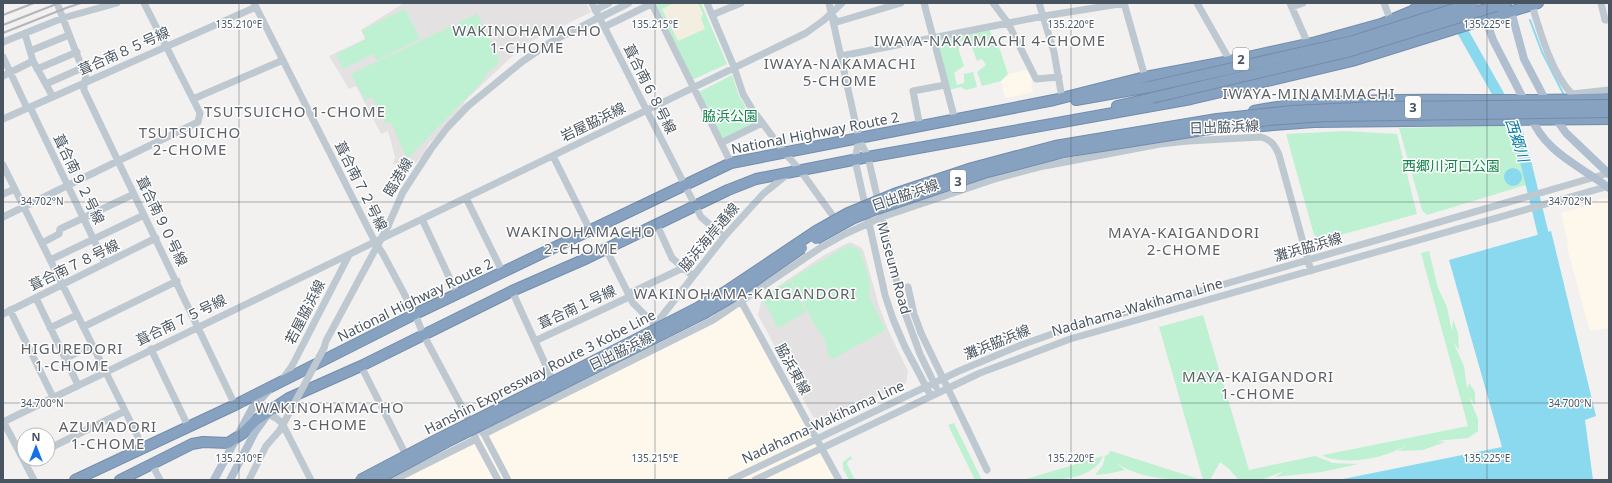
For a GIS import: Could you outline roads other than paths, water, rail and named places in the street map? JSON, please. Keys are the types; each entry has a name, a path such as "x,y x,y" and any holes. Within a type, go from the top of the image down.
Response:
{"highway":[{"name":"National Highway Route 2","path":"1386,22 1412,11 1424,3"},
{"name":"National Highway Route 2","path":"75,480 235,405 415,314 731,164 784,152 859,139 1058,99 1145,77 1230,61 1312,43 1450,3"},
{"name":"National Highway Route 2","path":"1058,99 1081,100 1149,87 1353,41 1473,3"},
{"path":"1486,8 1535,4"},
{"name":"2","path":"1059,122 1097,110 1347,52 1486,8 1508,6"},
{"name":"2","path":"120,480 192,444 203,442 228,443 236,438 256,420 289,398 361,366 512,291 606,249 728,190 756,179 868,157 1191,99 1352,61 1473,23 1486,8"},
{"path":"1312,43 1321,68"},
{"path":"1217,119 1280,106 1326,101 1467,99 1545,100 1608,98"},
{"name":"Hanshin Expressway Route 3 Kobe Line","path":"359,480 686,314 725,292 816,231 848,213 870,203 917,186 1055,146 1217,119 1319,109 1608,98"},
{"name":"Hanshin Expressway Route 3 Kobe Line","path":"376,480 441,445 703,314 730,298 820,237 874,210 977,175 1064,152 1268,120 1326,116 1609,112"},
{"path":"1212,128 1314,122 1402,120 1609,119"}],"main road":[{"path":"1508,6 1524,59 1555,119 1566,133 1609,173"},
{"path":"1486,8 1493,40 1539,133 1552,148 1568,161 1609,187"},
{"path":"214,480 253,407 282,380"},
{"path":"230,480 255,432 268,414 289,398"}],"street":[{"name":"葺合南９０号線","path":"57,3 86,78 84,90 235,405"},
{"path":"3,42 63,18 117,3"},
{"path":"3,217 198,122 200,113 144,3"},
{"path":"593,6 609,3"},
{"name":"臨港線","path":"249,480 266,446 280,430 324,348 326,341 388,226 403,192 431,149 447,128 468,106 523,61 551,42 629,3"},
{"path":"604,27 652,3 731,164"},
{"path":"707,3 734,67 743,94 784,152 795,171 846,234"},
{"path":"712,15 741,3"},
{"name":"Museum Road","path":"829,3 859,139 868,157 897,285 907,320 920,354 938,393"},
{"name":"岩屋脇浜線","path":"349,254 806,33 831,14 842,3"},
{"path":"831,14 837,22 901,3"},
{"path":"924,3 955,120"},
{"path":"993,3 1008,23 1036,79 1059,77"},
{"path":"1039,3 1054,52 1059,77 1058,99"},
{"path":"841,56 1044,16 1124,3 1145,77"},
{"path":"1196,3 1230,61"},
{"path":"1303,3 1291,5 1312,43"},
{"path":"1384,3 1386,22"},
{"path":"1601,3 1605,20 1609,20"},
{"path":"1535,4 1545,47 1566,89 1572,94 1608,98"},
{"name":"葺合南８５号線","path":"3,119 255,5"},
{"name":"葺合南７２号線","path":"255,5 375,242 415,314 423,334 470,422"},
{"name":"葺合南６８号線","path":"593,6 695,207 701,217 724,237"},
{"path":"25,34 33,61 53,97"},
{"path":"30,51 69,35"},
{"path":"37,69 77,52"},
{"name":"葺合南９２号線","path":"3,57 105,263"},
{"path":"193,99 283,60"},
{"path":"3,76 33,61"},
{"path":"46,84 82,68"},
{"path":"920,127 913,91 945,84"},
{"path":"721,143 762,122"},
{"name":"日出脇浜線","path":"484,434 713,320 809,256 868,222 990,180 1039,167 1167,143 1261,136 1268,139 1275,145 1279,155 1311,271"},
{"name":"Museum Road","path":"859,139 855,160 885,295 905,347 931,396"},
{"path":"553,156 590,230"},
{"path":"3,165 138,436"},
{"name":"脇浜海岸通線","path":"406,455 649,333 724,237 763,194 795,171"},
{"name":"灘浜脇浜線","path":"926,387 985,360 1052,334 1528,198 1609,173"},
{"name":"灘浜脇浜線","path":"1311,271 1609,187"},
{"path":"3,194 15,189"},
{"path":"42,243 60,234 60,229 84,219 134,194"},
{"path":"466,198 503,273"},
{"path":"50,260 144,215"},
{"path":"422,220 458,294"},
{"path":"657,225 672,258 693,276"},
{"name":"葺合南７８号線","path":"3,314 156,238"},
{"path":"606,249 633,303 655,325"},
{"name":"葺合南７５号線","path":"3,422 349,254"},
{"name":"若屋脇浜線","path":"282,380 292,366 349,254"},
{"name":"葺合南１号線","path":"535,341 629,296 683,268"},
{"name":"Nadahama-Wakihama Line","path":"755,480 931,396 1002,364 1070,339 1311,271"},
{"path":"83,327 176,281"},
{"path":"908,287 914,314 921,333 987,470"},
{"path":"512,291 553,381"},
{"path":"36,298 78,385"},
{"name":"脇浜東線","path":"741,301 839,480"},
{"path":"10,310 53,397"},
{"path":"50,328 77,315"},
{"path":"65,359 92,345"},
{"path":"151,349 188,426"},
{"path":"361,366 406,455"},
{"name":"Nadahama-Wakihama Line","path":"730,480 926,387"},
{"path":"56,445 125,411"},
{"path":"268,414 276,418 284,426 311,480"},
{"path":"3,422 16,443"},
{"path":"470,422 484,434 508,480"},
{"path":"470,422 476,439 498,480"},
{"path":"394,480 476,439"},
{"path":"217,442 223,445 226,450 226,456"},
{"path":"359,480 406,455"},
{"path":"368,480 403,461 406,455"},
{"path":"152,464 157,480"},
{"path":"29,467 34,480"}],"water":[{"path":"1513,168 1519,171 1522,177 1519,183 1513,186 1507,183 1504,177 1507,171"},
{"path":"1551,231 1596,416 1585,420 1593,480 1338,480 1502,447 1449,260"}],"waterway":[{"path":"1530,20 1542,52 1565,97"},
{"name":"西郷川","path":"1463,32 1514,122 1523,151 1543,233"}],"railway":[{"path":"3,15 34,3"},
{"path":"3,25 59,3"},
{"path":"3,33 81,3"}],"district":[{"name":"WAKINOHAMACHO 1-CHOME","path":"527,40"},
{"name":"IWAYA-NAKAMACHI 4-CHOME","path":"990,41"},
{"name":"IWAYA-NAKAMACHI 5-CHOME","path":"840,72"},
{"name":"IWAYA-MINAMIMACHI","path":"1309,94"},
{"name":"TSUTSUICHO 1-CHOME","path":"295,112"},
{"name":"TSUTSUICHO 2-CHOME","path":"190,142"},
{"name":"WAKINOHAMACHO 2-CHOME","path":"581,240"},
{"name":"MAYA-KAIGANDORI 2-CHOME","path":"1184,242"},
{"name":"WAKINOHAMA-KAIGANDORI","path":"745,294"},
{"name":"HIGUREDORI 1-CHOME","path":"72,358"},
{"name":"MAYA-KAIGANDORI 1-CHOME","path":"1258,386"},
{"name":"WAKINOHAMACHO 3-CHOME","path":"330,416"},
{"name":"AZUMADORI 1-CHOME","path":"108,436"}],"park label":[{"name":"脇浜公園","path":"730,116"},
{"name":"西郷川河口公園","path":"1451,166"}]}
